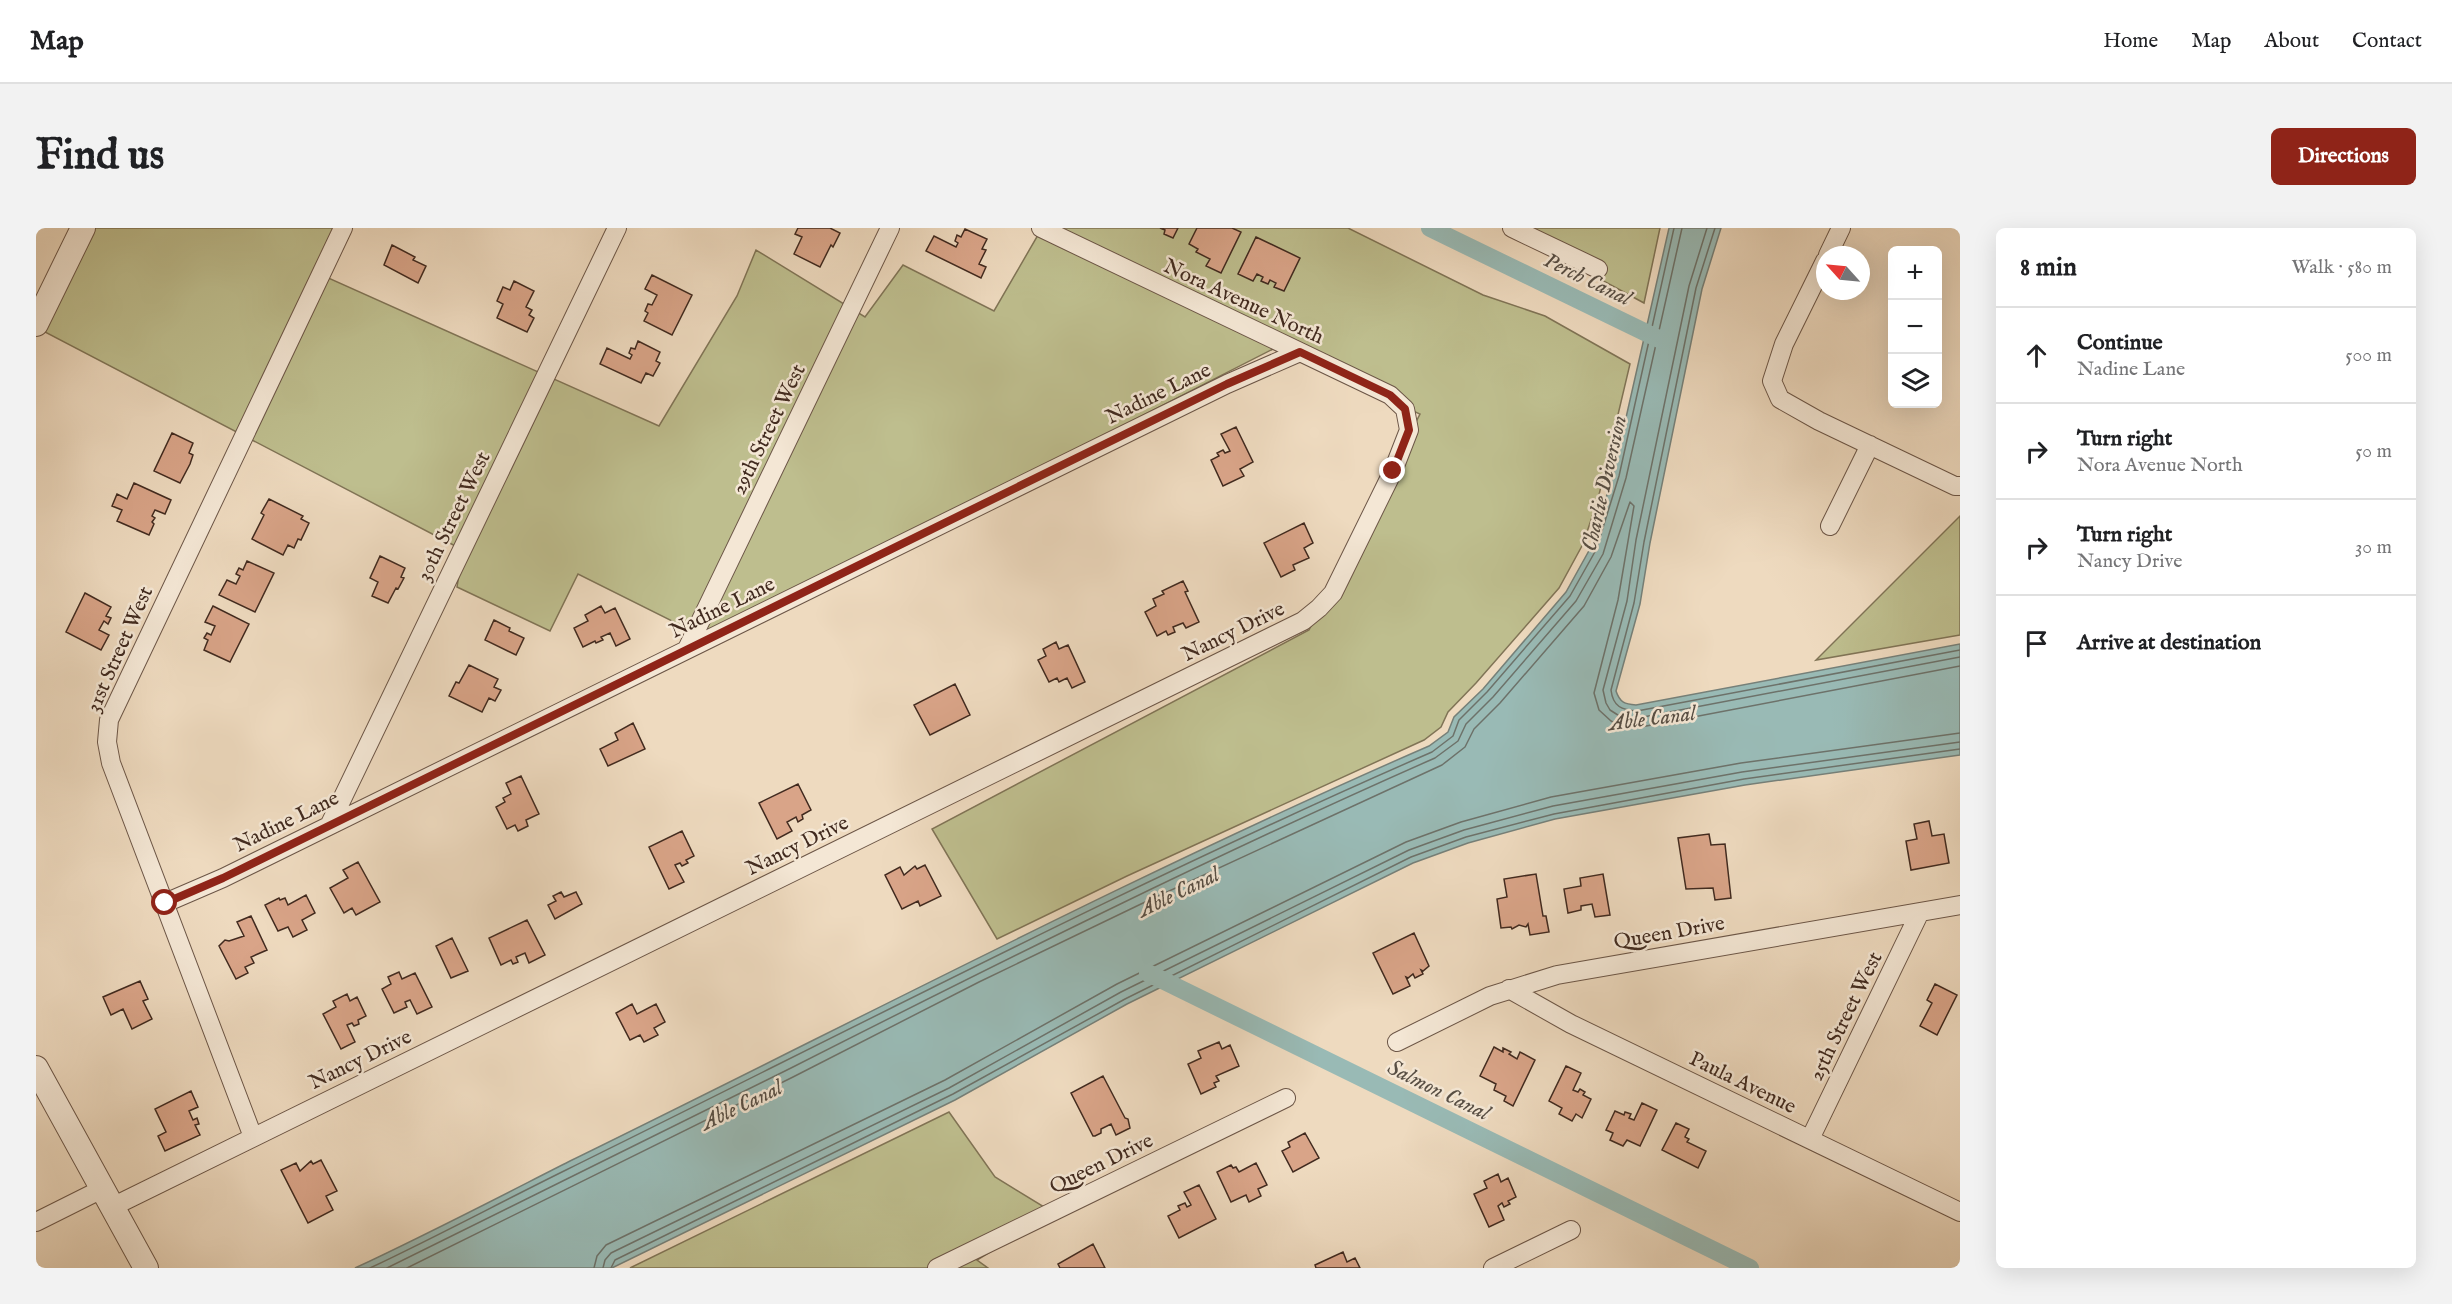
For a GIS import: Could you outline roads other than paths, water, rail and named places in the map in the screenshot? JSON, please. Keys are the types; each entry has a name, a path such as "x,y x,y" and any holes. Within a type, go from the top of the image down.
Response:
{"street":[{"path":"36,324 83,228"},
{"name":"31st Street West","path":"253,1137 111,763 107,742 109,720 343,228"},
{"name":"30th Street West","path":"330,824 617,228"},
{"name":"29th Street West","path":"687,649 890,228"},
{"name":"Nora Avenue North","path":"1041,228 1390,395 1405,409 1409,430"},
{"path":"1512,228 1598,269"},
{"path":"1832,246 1841,228"},
{"path":"1816,279 1784,344 1772,381 1780,399 1819,421 1954,486 1960,486"},
{"name":"Nadine Lane","path":"165,903 223,878 1227,384 1300,352"},
{"name":"Nancy Drive","path":"36,1222 107,1198 253,1137 1303,621 1333,592 1393,471 1409,430"},
{"path":"1830,526 1870,445"},
{"name":"Queen Drive","path":"1397,1042 1509,989 1557,975 1960,905"},
{"name":"25th Street West","path":"1810,1139 1920,912"},
{"name":"Paula Avenue","path":"1509,989 1571,1024 1960,1212"},
{"path":"36,1068 146,1268"},
{"name":"Queen Drive","path":"937,1268 1286,1098"},
{"path":"1493,1268 1571,1230"}],"water":[{"name":"Able Canal","path":"1669,228 1721,228 1702,289 1650,543 1640,604 1616,691 1619,698 1626,703 1636,705 1960,644 1960,755 1745,785 1555,819 1468,843 1413,863 1127,1004 955,1100 612,1268 355,1268 1104,896 1429,746 1448,732 1454,717 1483,689 1566,592 1591,547 1613,475"}],"waterway":[{"name":"Perch Canal","path":"1430,228 1661,340"},
{"name":"Salmon Canal","path":"1148,973 1750,1268"}],"water label":[{"name":"Charlie Diversion","path":"1603,483"}]}
